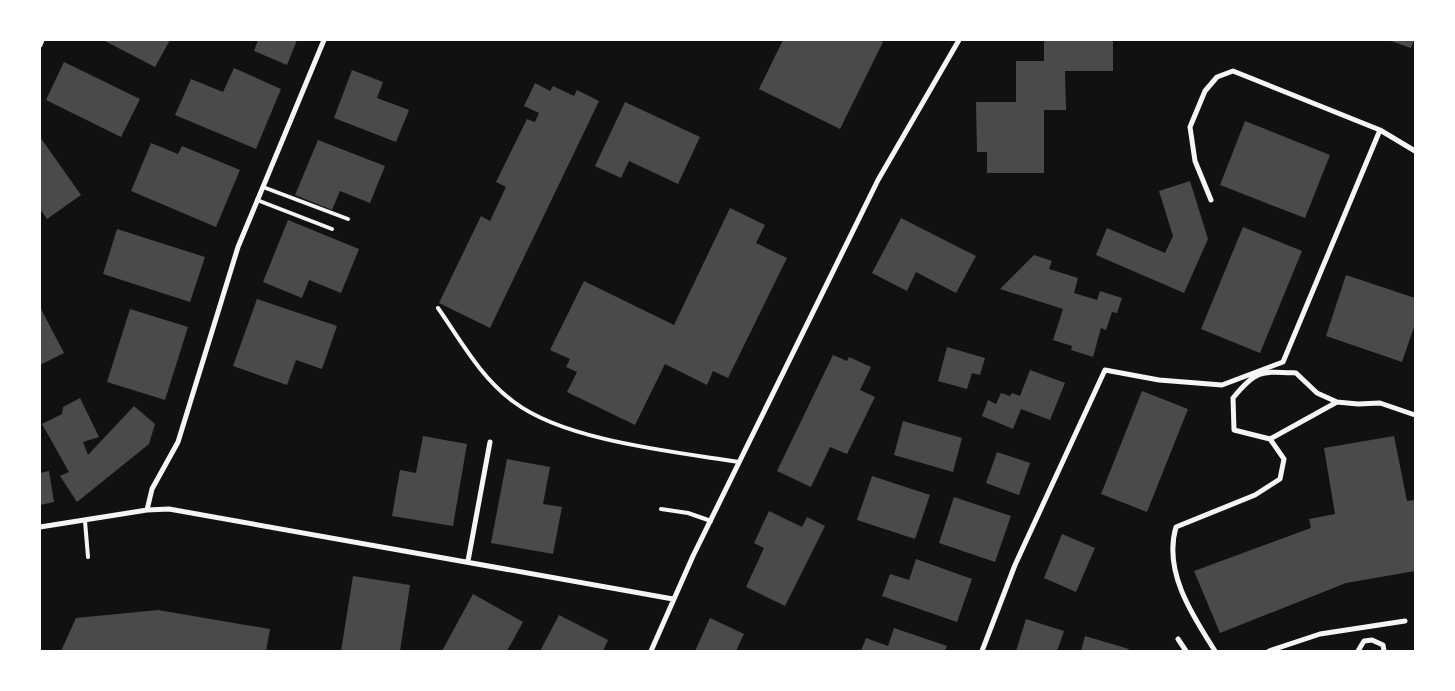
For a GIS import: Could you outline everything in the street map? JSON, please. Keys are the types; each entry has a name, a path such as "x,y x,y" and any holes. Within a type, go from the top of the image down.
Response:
{"street":[{"path":"40,44 42,40"},
{"path":"147,510 152,489 178,442 233,265 257,200 324,40"},
{"path":"650,651 673,598 878,180 959,40"},
{"path":"1211,200 1195,161 1190,127 1205,91 1217,77 1232,71 1380,130 1415,151"},
{"path":"982,651 1015,565 1105,370 1159,380 1222,385 1283,362 1380,130"},
{"path":"1214,651 1179,586 1175,569 1173,536 1176,527 1255,495 1280,479 1284,459 1270,439 1234,430 1233,398 1249,379 1268,371 1296,373 1317,393 1337,402 1358,404 1380,403 1415,415"},
{"path":"1270,439 1337,402"},
{"path":"468,561 490,442"},
{"path":"40,527 147,510 182,511 673,598"},
{"path":"1269,651 1320,634 1404,621"},
{"path":"1178,639 1186,651"},
{"path":"1358,651 1364,641 1372,640 1383,644 1384,651"}],"lane":[{"path":"263,187 348,219"},
{"path":"257,200 332,229"},
{"path":"438,308 488,379 514,403 538,416 554,424 586,434 739,462"},
{"path":"661,510 688,513 711,521"},
{"path":"85,521 88,557"}],"building":[{"path":"103,40 170,40 155,67"},
{"path":"258,40 297,40 287,65 254,51"},
{"path":"783,40 879,40 883,42 840,129 759,89"},
{"path":"1044,40 1113,40 1113,71 1065,71 1066,110 1044,110 1044,173 987,173 987,152 977,152 976,102 1016,102 1016,61 1044,61"},
{"path":"1388,40 1414,40 1411,48"},
{"path":"64,62 140,99 121,137 46,100"},
{"path":"234,68 281,89 256,149 175,115 191,79 223,92"},
{"path":"352,70 383,82 377,98 409,110 396,142 334,118"},
{"path":"535,83 550,91 553,86 574,96 577,90 599,101 490,328 439,303 481,216 490,221 506,187 496,182 527,119 535,122 539,113 524,106"},
{"path":"625,102 700,137 678,184 629,161 621,178 595,166"},
{"path":"1245,121 1330,155 1305,218 1220,185"},
{"path":"40,137 81,195 47,219 40,209"},
{"path":"318,140 385,166 370,203 340,191 332,210 295,195"},
{"path":"151,143 178,154 182,146 240,170 216,227 131,191"},
{"path":"1190,181 1208,239 1184,293 1096,255 1107,228 1165,253 1173,236 1159,191"},
{"path":"730,208 765,225 756,243 787,258 728,378 713,371 707,385 665,364 635,425 567,392 577,372 566,367 570,359 550,350 584,281 674,325"},
{"path":"901,218 976,256 956,293 916,272 907,291 872,273"},
{"path":"288,220 359,249 341,293 309,280 302,298 263,282"},
{"path":"1243,227 1302,251 1260,353 1201,329"},
{"path":"117,229 205,257 190,302 103,274"},
{"path":"1034,255 1052,261 1049,269 1078,278 1074,293 1097,300 1100,291 1122,298 1117,313 1112,312 1106,330 1101,328 1093,357 1071,350 1072,346 1053,340 1063,309 1000,289"},
{"path":"1346,275 1415,298 1415,324 1402,362 1326,336"},
{"path":"257,299 337,326 322,369 296,360 287,385 233,366"},
{"path":"40,307 64,353 40,365"},
{"path":"130,309 188,327 165,400 107,382"},
{"path":"947,347 985,358 980,375 972,373 967,389 938,381"},
{"path":"833,355 847,361 849,357 871,367 860,390 875,397 847,454 830,447 811,487 777,471"},
{"path":"1030,370 1065,383 1050,420 1021,409 1013,429 982,416 988,400 996,404 1001,393 1010,396 1012,393 1020,396"},
{"path":"1142,391 1188,409 1147,512 1101,494"},
{"path":"80,398 99,437 83,442 88,455 134,406 155,424 149,444 77,502 60,476 69,472 42,424 62,414 63,407"},
{"path":"903,421 962,438 953,472 894,455"},
{"path":"423,436 467,444 453,526 392,516 400,470 416,473"},
{"path":"1394,436 1407,501 1415,500 1415,571 1346,583 1220,633 1194,571 1311,528 1309,519 1335,514 1324,448"},
{"path":"997,452 1030,463 1019,495 986,483"},
{"path":"507,459 550,467 543,504 562,507 553,554 491,543"},
{"path":"49,471 54,502 40,505 40,473"},
{"path":"872,476 930,495 915,539 857,520"},
{"path":"954,497 1011,516 995,562 939,543"},
{"path":"769,511 802,527 807,517 825,526 785,606 746,587 764,548 754,543"},
{"path":"1062,534 1095,548 1076,592 1044,578"},
{"path":"916,559 972,579 957,622 882,596 890,574 909,580"},
{"path":"353,576 410,585 400,651 341,651"},
{"path":"473,594 523,622 507,651 442,651"},
{"path":"158,610 270,629 266,651 61,651 76,618"},
{"path":"559,615 608,640 603,651 540,651"},
{"path":"710,618 744,634 736,651 695,651"},
{"path":"1026,619 1064,631 1057,651 1016,651"},
{"path":"894,628 947,646 945,651 861,651 866,638 888,646"},
{"path":"1085,636 1129,649 1128,651 1081,651"}]}
